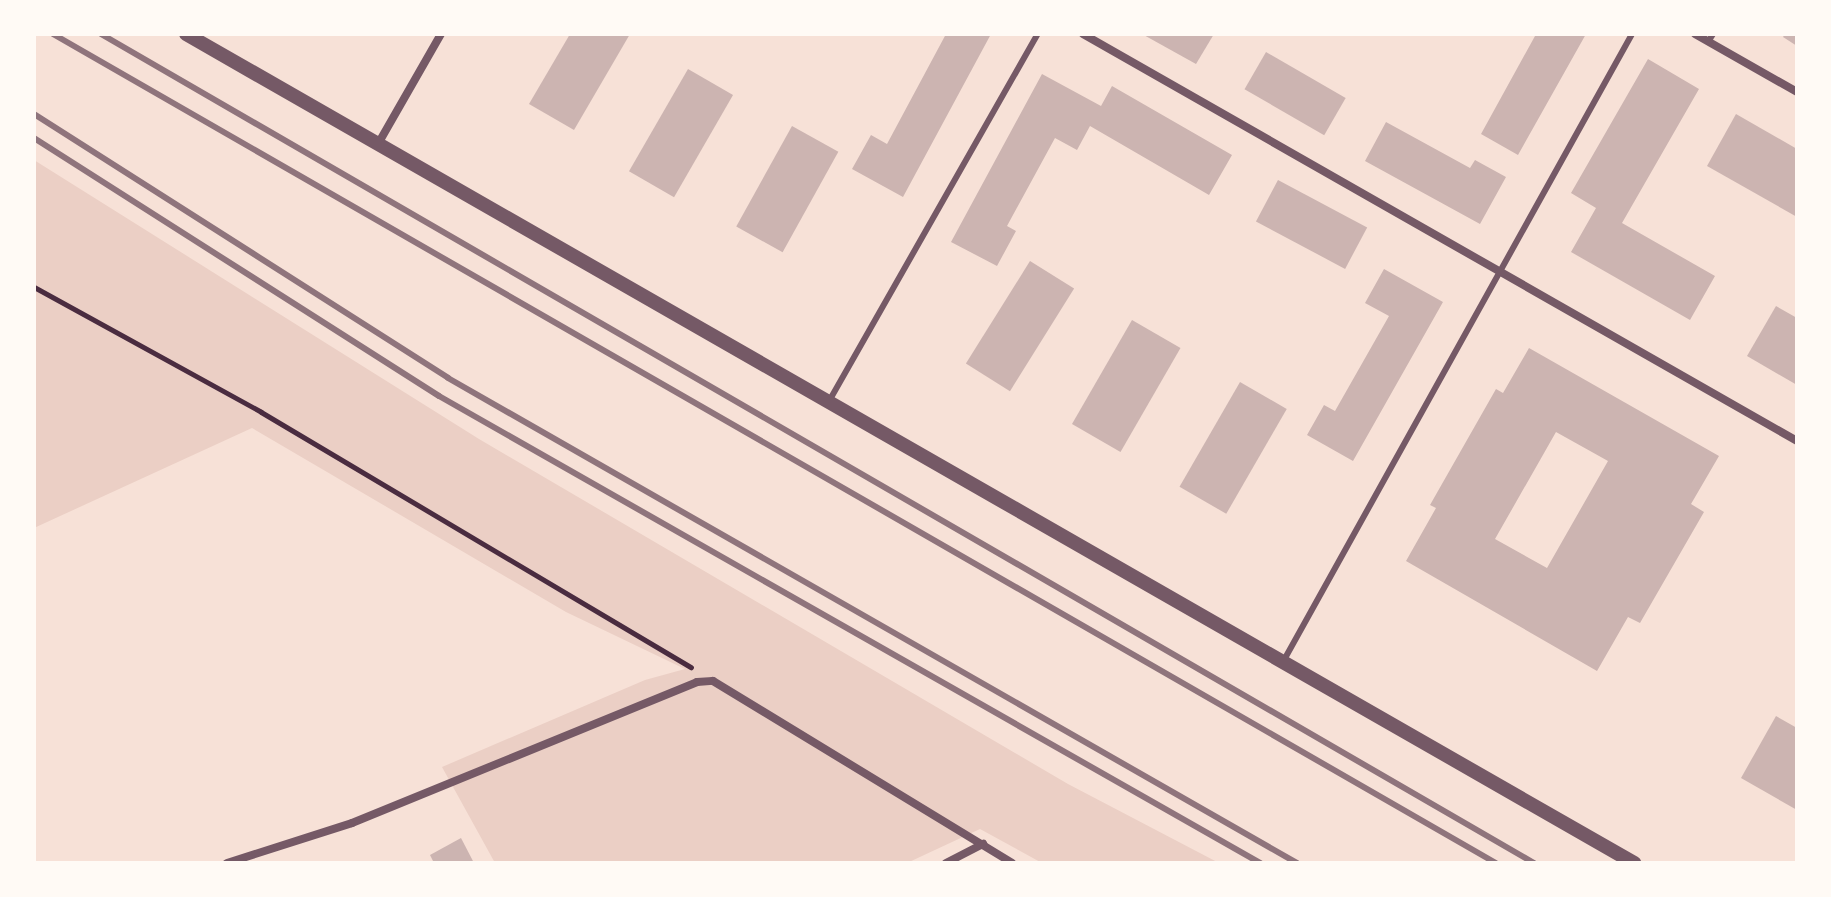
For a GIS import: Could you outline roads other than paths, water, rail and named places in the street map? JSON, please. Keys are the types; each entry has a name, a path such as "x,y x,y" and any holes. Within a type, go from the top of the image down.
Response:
{"street":[{"path":"186,34 827,404 1634,863"},
{"path":"377,146 441,34"},
{"path":"1083,34 1797,441"},
{"path":"1695,34 1711,38 1797,92"},
{"path":"227,863 352,823 697,682 713,681 1012,863"},
{"path":"946,863 983,844"}],"lane":[{"path":"827,404 1038,34"},
{"path":"1283,662 1632,34"}],"railway":[{"path":"53,34 1496,863"},
{"path":"101,34 1534,863"},
{"path":"34,114 448,378 1297,863"},
{"path":"34,138 439,396 1260,863"}]}
